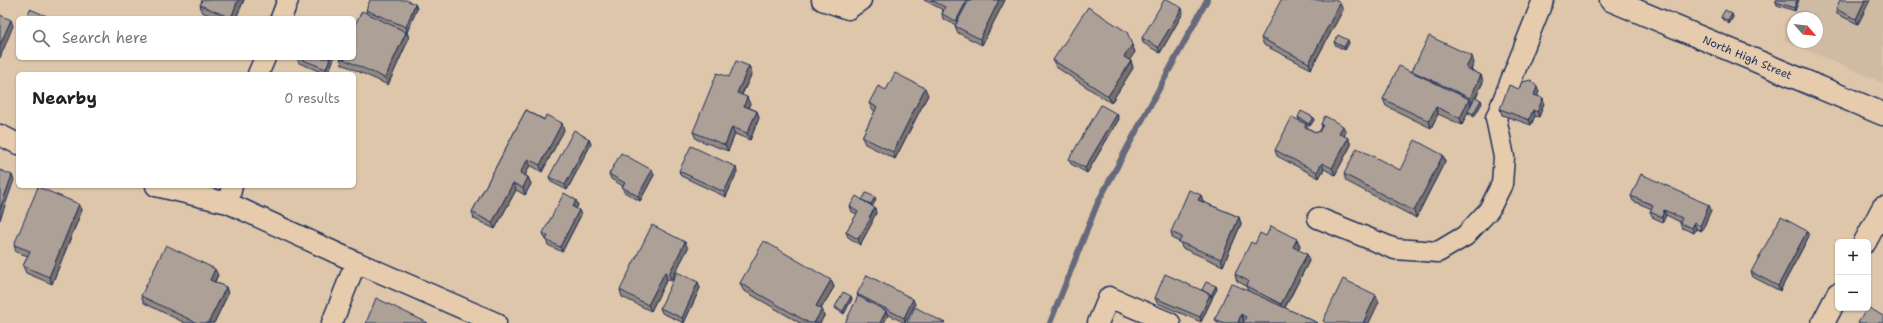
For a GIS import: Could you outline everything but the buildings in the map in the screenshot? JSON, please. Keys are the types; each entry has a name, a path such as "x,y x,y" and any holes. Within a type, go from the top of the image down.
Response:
{"main road":[{"name":"North High Street","path":"1611,0 1883,114"},
{"path":"1867,239 1883,208"},
{"path":"1823,323 1835,300"}],"street":[{"path":"282,16 288,0"},
{"path":"822,0 848,9 861,0"},
{"path":"1318,218 1395,249 1438,252 1465,236 1489,210 1502,184 1504,157 1496,118 1543,0"},
{"path":"259,72 264,60"},
{"path":"0,135 16,143"},
{"path":"174,188 230,194 356,262 496,323"},
{"path":"332,323 356,262"},
{"path":"1098,323 1109,297 1170,323"}],"shaded area":[{"path":"1801,0 1883,0 1883,83 1802,48 1823,48 1823,12 1796,12"},
{"path":"1787,31 1787,42 1783,40"}],"waterway":[{"path":"1050,323 1098,202 1207,0"}]}
